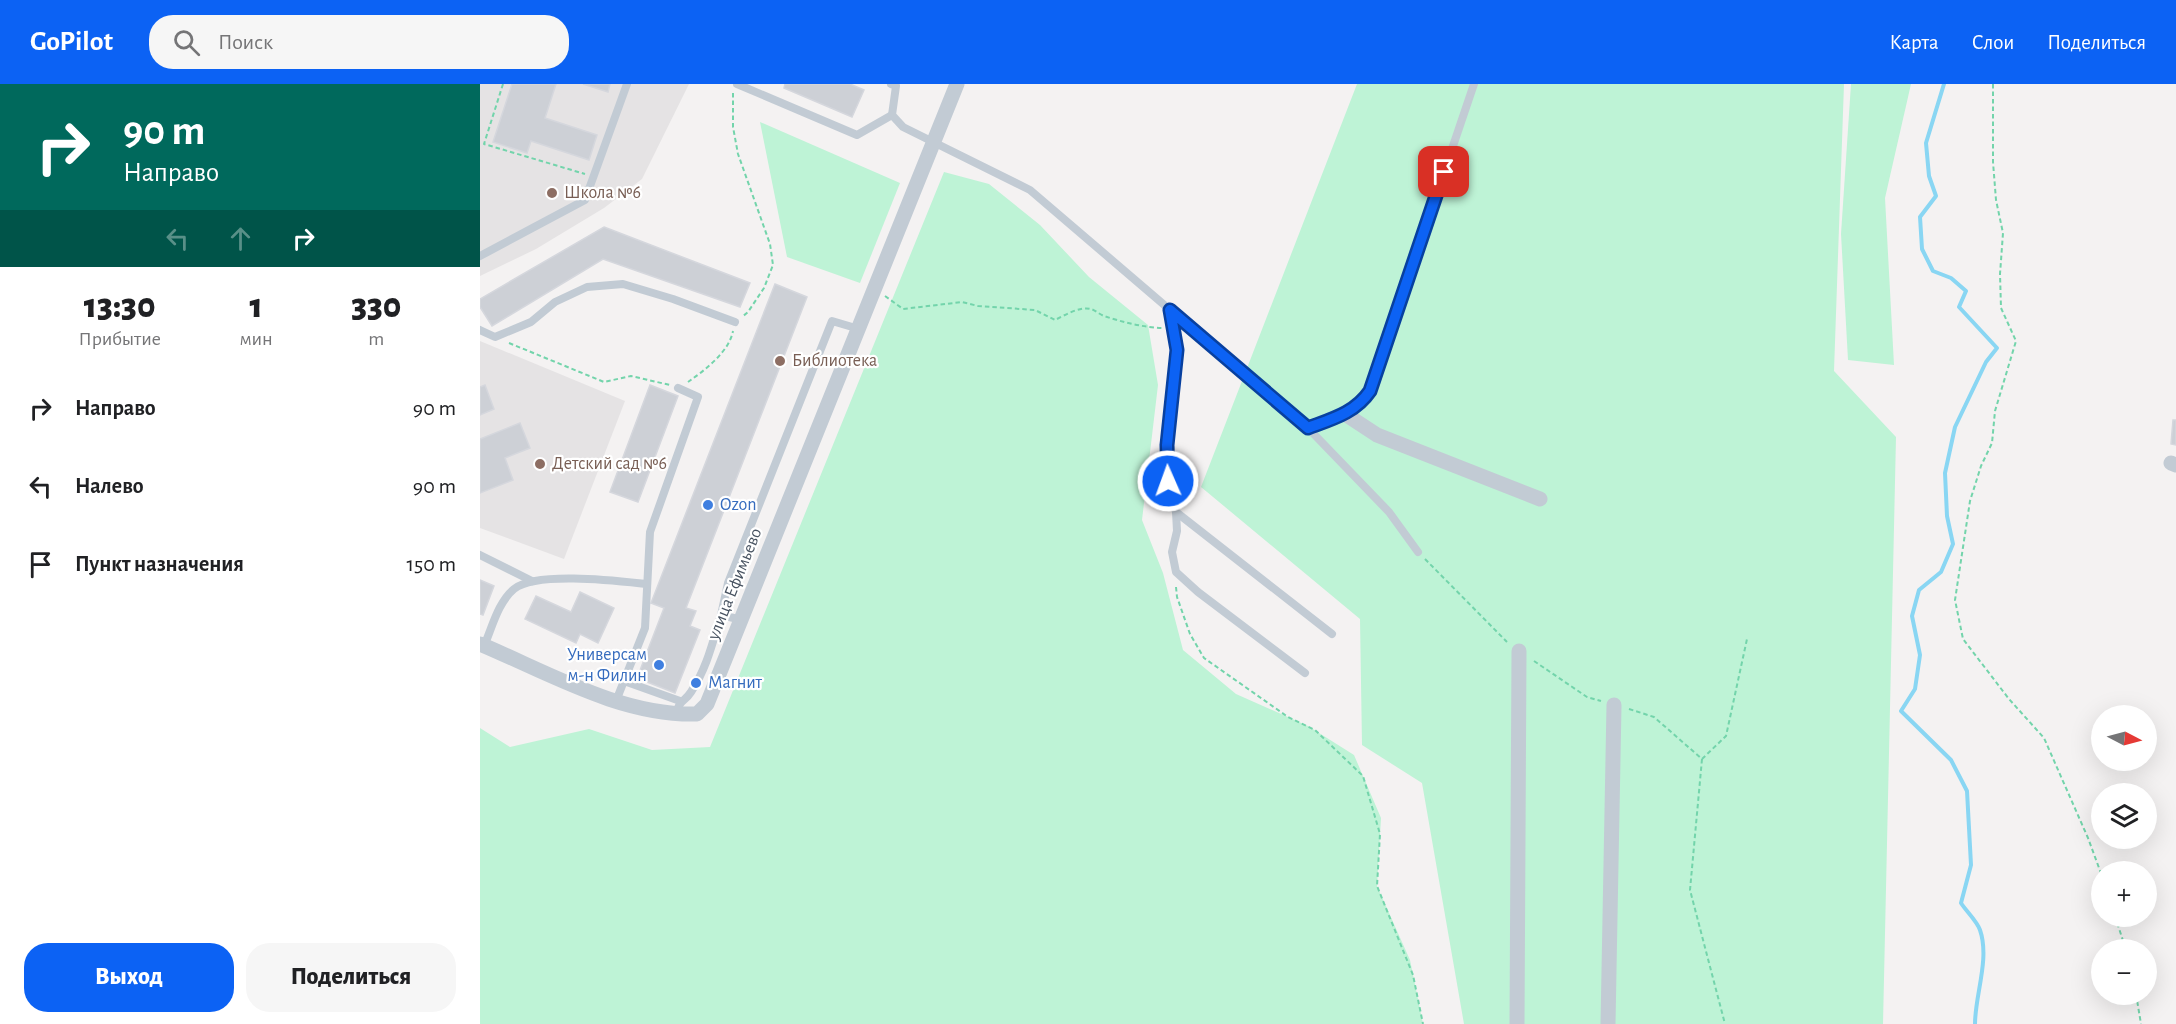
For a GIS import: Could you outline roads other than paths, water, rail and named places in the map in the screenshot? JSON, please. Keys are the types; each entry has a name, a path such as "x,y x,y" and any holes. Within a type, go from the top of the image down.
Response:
{"street":[{"name":"улица Ефимьево","path":"482,645 616,701 654,713 678,708 697,714 707,704 957,84"},
{"path":"1345,414 1377,435 1540,499"},
{"path":"1517,1024 1518,651"},
{"path":"1608,1024 1614,705"}],"lane":[{"path":"480,256 585,200 627,84"},
{"path":"736,84 857,135 892,115"},
{"path":"891,84 896,86 892,115"},
{"path":"1308,428 1345,414 1361,405 1370,391 1474,84"},
{"path":"892,115 903,127 1030,190 1308,428 1389,512 1418,552"},
{"path":"480,330 495,337 531,322 555,302 587,287 623,284 673,299 735,322"},
{"path":"1170,310 1177,350 1167,445 1168,481 1176,512 1177,531 1172,552 1176,572 1198,592 1305,673"},
{"path":"624,681 678,708 690,694 708,659 728,583 832,321 859,329"},
{"path":"616,701 645,628 650,532 698,397 678,388"},
{"path":"1176,512 1332,634"},
{"path":"480,555 532,581"},
{"path":"482,645 502,605 514,589 532,581 595,579 646,584"},
{"path":"721,615 742,620"}],"waterway":[{"path":"1944,84 1926,143 1929,176 1936,196 1920,217 1922,249 1933,271 1951,278 1966,291 1959,307 1997,348 1986,362 1955,427 1945,473 1947,516 1953,544 1941,572 1919,590 1912,616 1920,655 1915,689 1901,711 1951,760 1967,791 1971,865 1961,903 1979,927 1983,941 1983,965 1975,1024"}],"place":[{"name":"Школа №6","path":"552,193"},
{"name":"Библиотека","path":"780,361"},
{"name":"Детский сад №6","path":"540,464"},
{"name":"Ozon","path":"708,505"},
{"name":"Универсам м-н Филин","path":"659,665"},
{"name":"Магнит","path":"696,683"}]}
